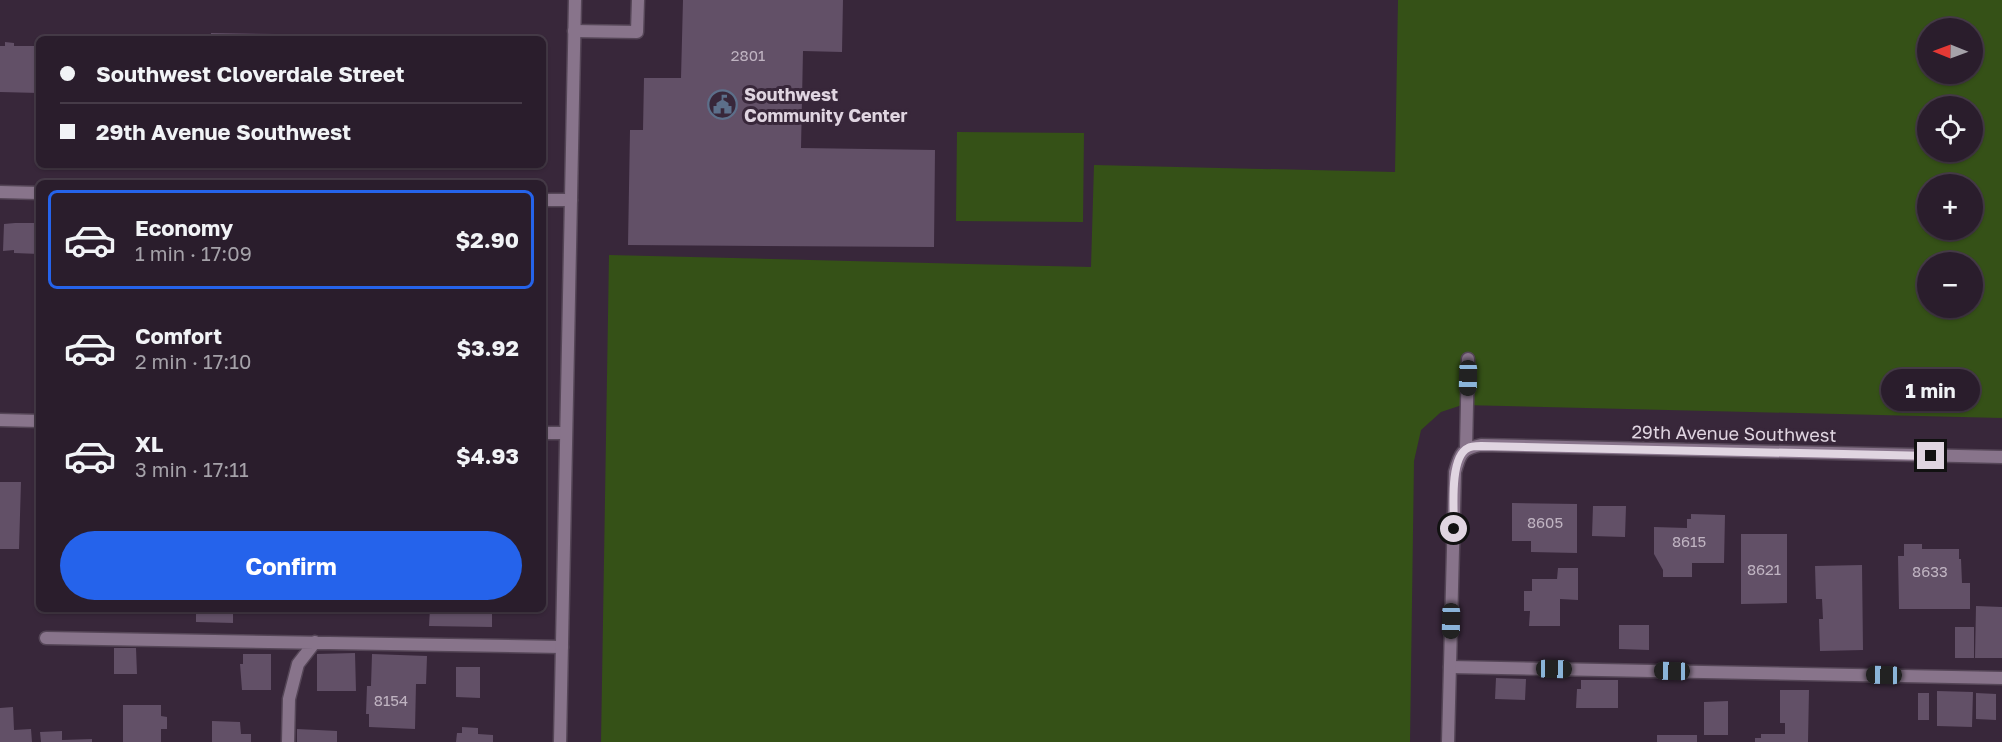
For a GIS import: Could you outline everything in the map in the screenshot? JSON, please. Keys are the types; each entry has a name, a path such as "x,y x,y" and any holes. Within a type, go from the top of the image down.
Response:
{"street":[{"path":"560,742 575,0"},
{"path":"574,31 637,32 638,0"},
{"path":"0,192 36,193"},
{"path":"546,200 572,200"},
{"path":"1448,742 1455,472 1458,458 1466,448 1468,359"},
{"path":"0,420 36,421"},
{"path":"546,433 566,434"},
{"name":"29th Avenue Southwest","path":"1466,448 1481,446 2002,457"},
{"path":"46,638 562,647"},
{"path":"288,742 290,699 298,664 315,642"},
{"path":"1450,667 2002,678"}],"green space":[{"path":"1398,0 2002,0 2002,418 1462,405 1441,412 1421,430 1414,461 1410,742 601,742 609,255 1091,267 1094,165 1395,172"},
{"path":"957,132 1084,133 1083,222 956,221"}],"building":[{"name":"Southwest Community Center","path":"683,0 843,0 842,52 803,51 801,148 935,150 934,247 628,245 630,130 643,130 644,78 681,78"},
{"path":"211,33 276,34 276,36 211,36"},
{"path":"294,34 356,34 356,36 294,36"},
{"path":"5,42 14,43 14,46 36,46 36,93 0,92 0,46 5,46"},
{"path":"36,223 36,254 14,253 14,250 3,251 4,224"},
{"path":"0,482 21,482 19,549 0,549"},
{"path":"1512,503 1577,504 1577,553 1531,552 1531,541 1512,541"},
{"path":"1593,506 1626,506 1625,537 1592,536"},
{"path":"1691,514 1725,515 1724,563 1692,563 1692,577 1663,577 1663,570 1654,554 1654,527 1687,528 1687,519 1691,519"},
{"path":"1741,534 1787,534 1787,603 1741,604"},
{"path":"1904,544 1922,544 1922,549 1959,549 1962,583 1970,583 1970,609 1899,609 1898,556 1904,556"},
{"path":"1862,565 1863,650 1820,651 1819,619 1823,619 1822,599 1816,599 1815,566"},
{"path":"1558,568 1578,568 1578,600 1560,599 1560,626 1529,626 1530,611 1524,611 1524,591 1532,591 1532,579 1557,579"},
{"path":"1976,606 2002,607 2002,658 1975,658"},
{"path":"196,612 233,612 233,623 196,622"},
{"path":"430,612 492,612 492,627 429,626"},
{"path":"1619,625 1649,625 1649,650 1619,649"},
{"path":"1955,627 1974,627 1974,658 1955,658"},
{"path":"114,648 136,648 137,674 114,674"},
{"path":"355,653 356,691 317,691 317,654"},
{"path":"243,654 271,654 271,690 242,690 240,664 243,664"},
{"path":"372,654 427,656 426,684 416,684 415,729 369,727 369,714 366,714 367,686 371,686"},
{"path":"456,667 480,667 480,698 456,697"},
{"path":"1496,678 1526,679 1525,700 1495,699"},
{"path":"1581,680 1618,680 1618,708 1576,708 1577,689 1581,689"},
{"path":"1780,690 1809,690 1808,742 1755,742 1755,738 1761,738 1761,734 1785,734 1785,723 1780,723"},
{"path":"1937,691 1973,692 1972,727 1937,726"},
{"path":"1918,693 1929,693 1929,720 1918,720"},
{"path":"1976,693 1996,694 1996,720 1976,719"},
{"path":"1728,701 1728,735 1704,735 1704,702"},
{"path":"123,705 161,705 161,716 167,717 167,729 161,729 161,742 123,742"},
{"path":"13,707 14,730 31,729 32,742 0,742 0,708"},
{"path":"212,721 240,722 241,734 251,734 251,742 212,742"},
{"path":"462,727 478,728 478,734 493,735 493,742 456,742 457,733 462,733"},
{"path":"297,729 337,731 337,742 297,742"},
{"path":"62,731 62,740 92,739 92,742 41,742 40,732"},
{"path":"1657,735 1697,735 1697,742 1657,742"}],"place":[{"name":"Southwest Community Center","path":"723,104"}],"route":[{"path":"1454,529 1455,472 1458,458 1466,448 1481,446 1931,456"}]}
